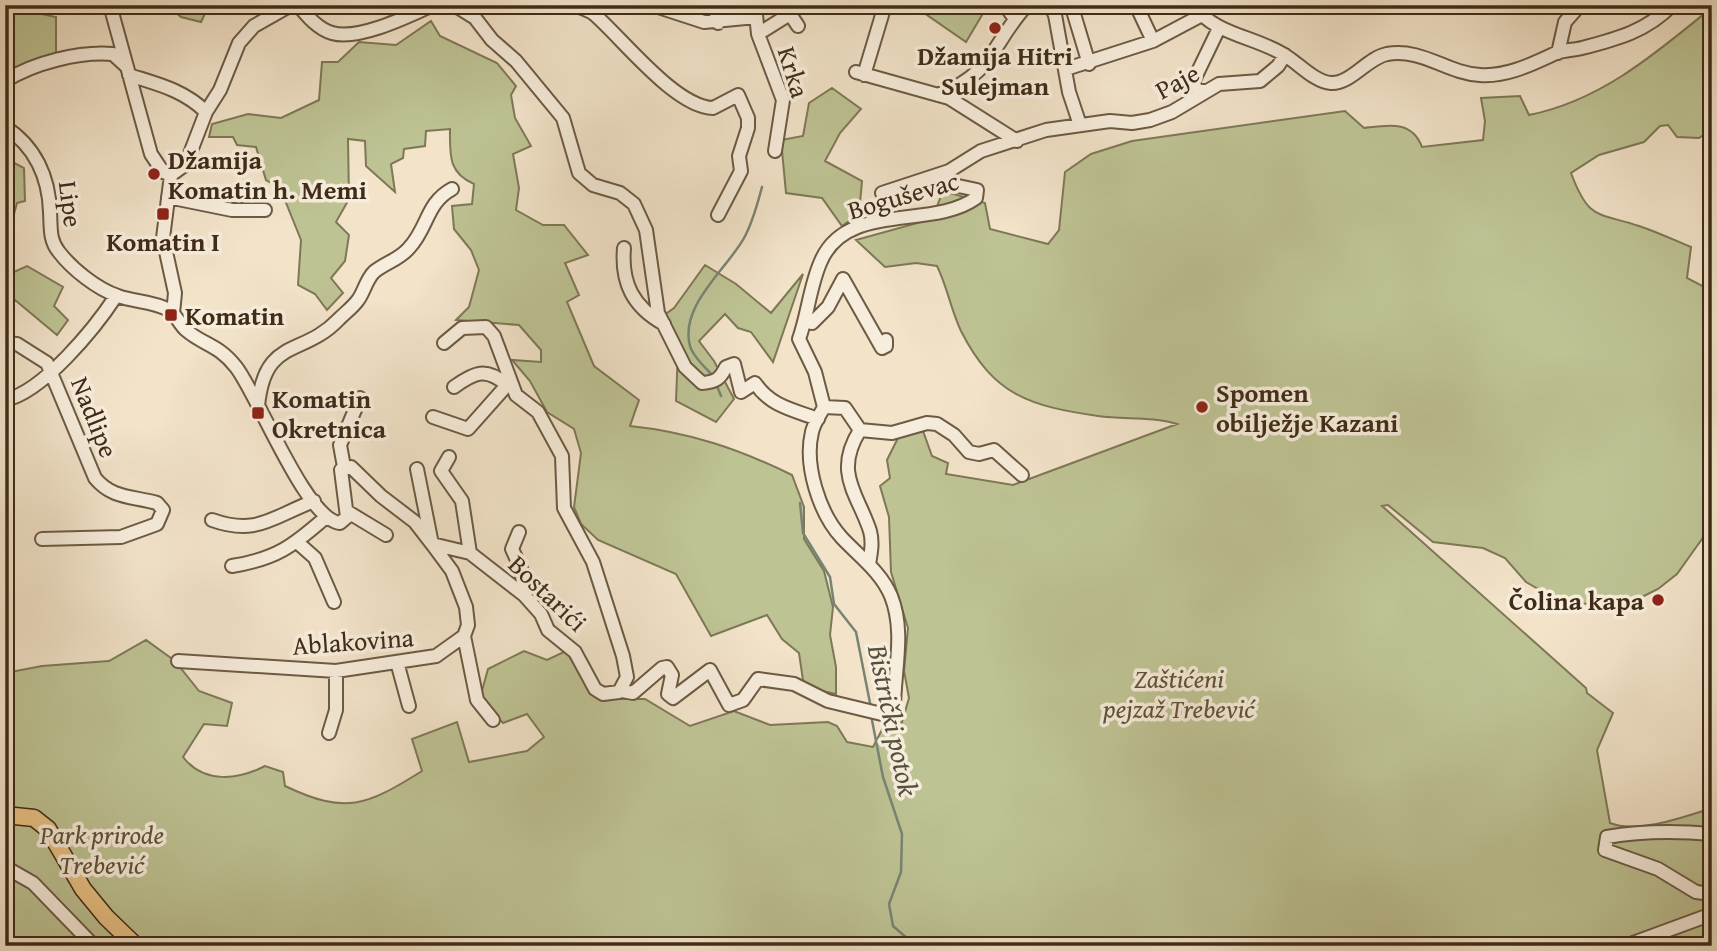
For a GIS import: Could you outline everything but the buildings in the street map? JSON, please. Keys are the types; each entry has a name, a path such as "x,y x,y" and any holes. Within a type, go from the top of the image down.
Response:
{"main road":[{"path":"5,816 34,818 48,829 83,889 106,918 136,946"}],"street":[{"path":"110,5 151,154 163,172 171,175"},
{"path":"291,5 246,33 220,90 206,113 186,164 171,175 163,238 175,293 173,313 186,331 225,354 245,380 284,457 314,502 326,517 340,523 345,520 348,512 341,475 344,467 340,444 360,398"},
{"path":"298,5 318,26 338,35 369,30 433,5"},
{"path":"454,5 475,18 492,40 516,61 563,118 579,173 593,185 626,196 640,213 646,230 655,298 664,324 692,376 702,383 715,382 726,366 734,364 741,392 755,383 760,393 773,403 821,413 845,408 860,430"},
{"path":"575,5 594,9 648,68 694,103 713,108 738,95 748,118 748,128 740,151 741,171 718,215"},
{"path":"652,5 685,18 718,23 755,11"},
{"path":"714,5 718,23"},
{"path":"1005,5 1015,19"},
{"path":"938,95 959,87 987,64 1027,5"},
{"path":"1049,5 1055,15 1069,92 1080,125"},
{"path":"1136,5 1153,41"},
{"path":"1499,5 1511,5"},
{"path":"1558,52 1565,22 1580,5"},
{"path":"1198,10 1219,28 1285,55 1321,80 1331,83 1342,81 1385,55 1415,54 1478,75 1515,70 1558,52 1638,32 1653,24 1672,5"},
{"path":"882,7 870,61 860,74 962,104 1017,141"},
{"name":"Paje","path":"1066,69 1089,64 1153,41 1198,10"},
{"name":"Krka","path":"755,11 758,34 783,100 775,151"},
{"path":"758,34 790,14 798,26"},
{"path":"1074,14 1089,64"},
{"path":"1205,91 1199,91 1192,84 1219,28"},
{"path":"5,80 19,72 97,54 113,54 127,71 172,88 194,101 206,113"},
{"name":"Paje","path":"882,193 949,171 981,151 1046,130 1150,120 1172,112 1219,85 1260,81 1278,66 1285,55"},
{"name":"Lipe","path":"5,127 21,140 44,172 54,245 81,274 116,296 151,303 173,313"},
{"name":"Boguševac","path":"622,691 633,693 662,668 667,667 672,675 668,694 673,698 700,676 711,671 729,705 743,700 758,679 794,684 828,701 894,714 899,644 892,597 869,564 840,536 817,493 811,442 821,413 815,372 799,339 821,261 831,245 845,234 882,221 944,212 976,198 980,192 977,190 949,184 949,171"},
{"path":"258,406 260,385 267,367 285,350 321,336 331,327 359,299 372,275 407,251 418,236 430,207 439,196 452,189"},
{"path":"168,197 232,210 265,210"},
{"path":"624,248 625,269 634,301 646,314 664,324"},
{"path":"805,320 812,323 819,318 843,279 882,348 886,346 886,340"},
{"name":"Nadlipe","path":"5,400 20,395 51,371 105,313 116,296"},
{"name":"Bostarići","path":"432,544 470,554 524,594 541,614 548,630 575,652 595,689 611,695 622,691 626,673 608,603 584,542 564,508 562,456 549,428 538,412 516,396 494,336 485,327 461,328 444,343"},
{"path":"5,342 17,344 41,358 51,371"},
{"name":"Nadlipe","path":"42,539 121,537 157,523 163,510 157,503 117,496 95,478 51,371"},
{"path":"433,417 468,429 509,383 493,374 481,372 454,387"},
{"path":"860,430 892,433 927,423 937,424 954,435 969,452 979,454 994,450 1021,475"},
{"path":"860,430 853,446 849,480 851,493 870,532 869,564"},
{"path":"449,457 441,471 462,501 470,554"},
{"path":"344,467 354,469 380,496 415,522 452,570 467,607 468,625 464,636 477,700 493,720"},
{"path":"417,469 432,544"},
{"path":"212,520 242,529 256,527 314,502"},
{"path":"348,512 386,535"},
{"path":"232,566 275,556 297,542 326,517"},
{"path":"519,532 512,549 522,571 524,594"},
{"path":"297,542 315,558 334,602"},
{"name":"Ablakovina","path":"178,661 336,671 436,656 464,636"},
{"path":"397,662 409,706"},
{"path":"329,733 336,710 336,671"},
{"path":"1712,834 1674,831 1622,834 1607,837 1604,844 1605,850 1658,869 1696,892 1712,894"},
{"path":"5,867 33,883 94,946"},
{"path":"1625,946 1712,914"}],"green space":[{"path":"5,5 42,5 41,14 56,17 56,59 5,77"},
{"path":"167,5 209,5 201,22 181,17"},
{"path":"920,5 988,5 966,42 917,8"},
{"path":"1710,9 1712,129 1699,138 1677,137 1668,125 1660,126 1644,142 1599,155 1571,173 1583,200 1596,212 1646,228 1691,247 1687,278 1712,291 1712,525 1677,574 1658,589 1636,600 1603,605 1561,602 1526,582 1505,558 1483,548 1433,542 1388,505 1382,506 1586,688 1587,693 1613,713 1597,750 1610,823 1634,827 1675,820 1712,808 1712,946 5,946 5,673 42,666 109,661 146,640 175,661 199,691 232,703 227,726 204,724 183,757 191,766 201,772 222,777 244,774 265,766 283,772 285,786 324,801 340,803 370,799 422,771 412,739 457,722 469,762 527,751 544,737 527,714 503,723 480,698 488,669 524,651 547,660 566,651 588,686 608,699 645,699 690,726 734,711 770,725 828,722 837,726 847,742 873,747 885,724 902,722 909,698 904,671 908,628 891,572 889,517 880,486 890,478 887,460 899,436 923,431 932,456 948,463 946,474 1013,485 1177,424 1074,412 1033,402 1016,394 1001,384 974,353 961,331 937,266 916,263 885,267 856,240 932,219 943,191 985,203 990,229 1048,244 1059,230 1065,172 1091,154 1132,141 1345,111 1364,128 1406,128 1418,138 1422,147 1483,140 1485,121 1481,98 1520,96 1529,115 1580,99 1626,74"},
{"path":"431,21 440,36 497,63 516,86 511,95 515,118 531,146 513,154 519,188 516,210 543,225 564,225 588,255 565,263 579,295 567,302 594,366 639,400 630,426 713,443 792,475 804,507 804,539 824,571 833,607 830,635 836,667 836,694 804,687 799,653 782,639 767,615 711,636 676,574 598,540 581,524 574,507 581,453 574,429 547,412 530,381 512,360 541,362 541,350 519,325 456,320 469,307 479,270 471,250 454,229 452,206 472,204 474,184 455,169 451,155 450,129 426,131 425,146 404,149 403,158 391,164 395,192 366,166 365,141 348,139 349,199 336,222 349,235 345,261 331,278 343,293 327,310 315,294 298,285 301,240 280,188 266,180 256,147 237,145 233,137 209,137 212,124 248,114 281,118 319,100 322,62 338,62 359,42 396,45"},
{"path":"832,88 861,109 840,133 825,161 862,181 859,214 842,226 822,198 786,193 781,140 803,136 809,103"},
{"path":"5,158 24,168 25,201 17,203 14,214 5,214"},
{"path":"705,265 736,284 771,313 803,274 773,362 751,332 738,328 725,314 699,341 714,361 734,399 716,422 676,401 678,349 657,320 674,308"},
{"path":"27,266 63,287 54,306 68,320 57,335 15,300 5,308 5,276"}],"waterway":[{"name":"Bistrički potok","path":"713,376 690,346 688,331 691,317 706,289 744,238 762,187"},
{"name":"Bistrički potok","path":"717,386 721,396"},
{"name":"Bistrički potok","path":"800,503 803,533 830,577 834,604 856,632 871,708"},
{"name":"Bistrički potok","path":"871,715 883,777 902,834 901,872 889,904 893,926 916,946"}],"place":[{"name":"Džamija Hitri Sulejman","path":"995,28"},
{"name":"Džamija Komatin h. Memi","path":"154,174"},
{"name":"Komatin I","path":"163,214"},
{"name":"Komatin","path":"171,315"},
{"name":"Spomen obilježje Kazani","path":"1202,407"},
{"name":"Komatin Okretnica","path":"258,413"},
{"name":"Čolina kapa","path":"1658,600"}],"park label":[{"name":"Zaštićeni pejzaž Trebević","path":"1179,693"},
{"name":"Park prirode Trebević","path":"102,849"}]}
